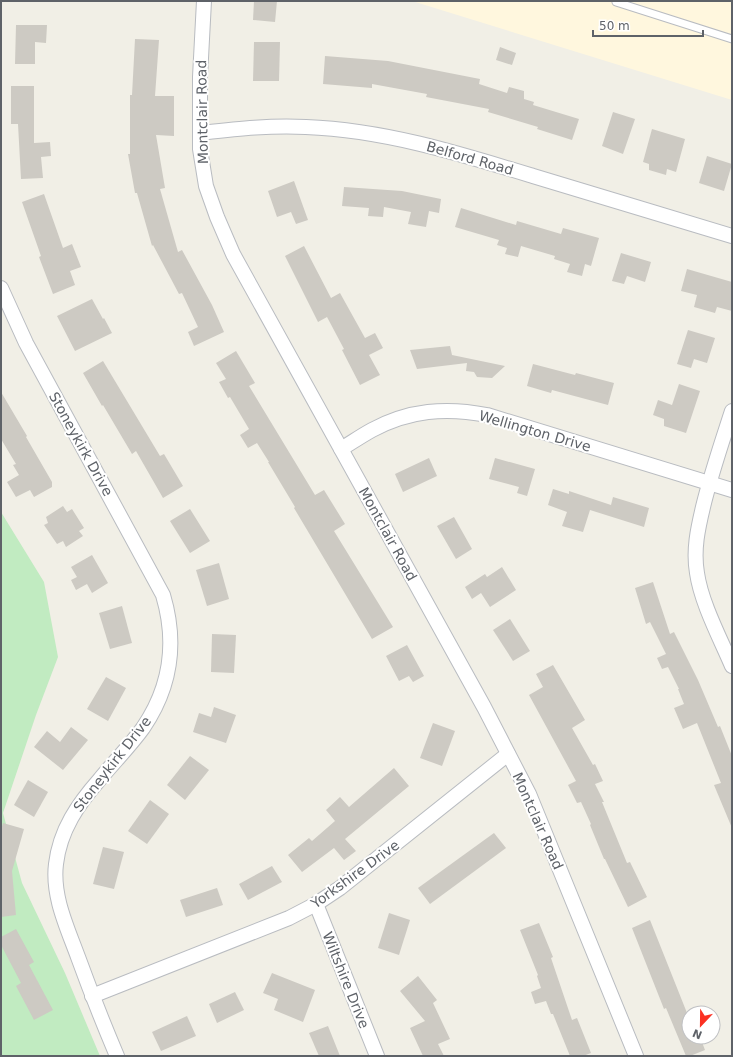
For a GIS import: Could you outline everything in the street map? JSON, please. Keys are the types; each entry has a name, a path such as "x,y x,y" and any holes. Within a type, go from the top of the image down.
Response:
{"street":[{"name":"Montclair Road","path":"204,1 200,77 200,149 206,186 217,217 233,254 484,707 529,794 636,1056"},
{"name":"Belford Road","path":"200,133 267,126 307,126 357,131 406,140 455,152 732,236"},
{"name":"Stoneykirk Drive","path":"1,288 26,344 163,595 169,614 171,634 167,674 153,712 142,729 76,808 66,826 59,844 56,864 57,895 62,914 92,996 117,1056"},
{"name":"Wellington Drive","path":"340,449 371,430 408,415 448,410 468,411 487,415 732,490"},
{"path":"732,411 709,483 697,532 695,552 696,572 701,592 732,666"},
{"name":"Yorkshire Drive","path":"92,996 289,918 316,904 340,888 508,754"},
{"name":"Wiltshire Drive","path":"316,904 377,1056"}],"lane":[{"path":"615,2 732,39"}],"shaded area":[{"path":"412,1 732,1 732,100"}],"green space":[{"path":"1,512 44,582 58,657 36,715 3,813 22,883 65,973 100,1056 1,1056"}],"building":[{"path":"254,1 277,1 275,22 253,20"},
{"path":"16,25 47,25 46,43 35,42 35,64 15,64"},
{"path":"135,39 159,40 155,96 174,96 174,136 156,135 165,188 160,189 178,252 182,250 212,305 224,332 194,346 188,332 198,327 182,293 179,294 153,245 152,246 137,193 135,193 128,154 130,154 130,95 132,95"},
{"path":"254,42 280,42 279,81 253,81"},
{"path":"500,47 516,53 512,65 496,60"},
{"path":"325,56 388,61 480,79 479,84 507,93 509,87 524,91 524,99 534,102 533,105 579,119 572,140 537,129 538,127 488,112 489,109 426,97 427,94 372,84 372,88 323,84"},
{"path":"11,86 34,86 34,143 50,142 51,156 41,157 43,178 21,179 18,124 11,124"},
{"path":"613,112 635,119 623,154 602,146"},
{"path":"652,129 685,139 676,172 667,169 666,175 649,170 649,164 643,162"},
{"path":"707,156 732,164 724,191 699,183"},
{"path":"294,181 308,220 296,224 291,212 277,217 268,191"},
{"path":"344,187 402,191 441,199 439,213 429,211 426,227 408,224 411,212 384,207 383,217 368,216 369,208 342,206"},
{"path":"44,194 63,248 72,244 81,267 70,271 75,285 53,294 39,257 41,256 22,202"},
{"path":"461,208 516,225 517,221 561,234 563,228 599,238 591,266 585,264 582,276 567,272 570,264 554,259 555,256 521,246 518,257 505,254 507,248 497,245 499,240 455,227"},
{"path":"304,246 331,298 340,293 365,338 375,333 383,348 369,355 380,375 360,385 342,350 344,349 327,317 318,322 285,256"},
{"path":"621,253 651,262 645,282 627,276 624,284 612,281"},
{"path":"687,269 732,282 732,311 717,307 715,313 694,307 697,295 681,291"},
{"path":"92,299 112,333 75,351 57,316"},
{"path":"688,330 715,338 707,363 694,359 691,368 677,364"},
{"path":"450,346 452,355 505,366 492,378 477,377 474,372 466,371 467,363 417,369 410,350"},
{"path":"236,351 255,383 249,386 315,495 324,490 345,524 334,531 393,627 372,639 257,443 248,448 240,435 249,429 230,397 228,398 219,382 226,379 216,363"},
{"path":"103,361 160,456 164,454 183,486 163,498 136,451 132,454 83,373"},
{"path":"533,364 614,383 608,405 552,390 551,393 527,386"},
{"path":"679,384 700,391 686,433 664,426 664,419 653,415 658,400 672,405"},
{"path":"1,392 52,482 52,487 34,497 30,490 16,497 7,482 19,475 13,465 16,464 1,439"},
{"path":"429,458 437,476 403,492 395,474"},
{"path":"495,458 535,469 527,496 517,493 519,487 489,479"},
{"path":"553,489 569,494 569,491 611,505 613,497 649,508 644,527 590,510 583,532 562,526 567,512 548,505"},
{"path":"63,506 67,512 72,509 84,528 79,531 83,536 66,547 63,541 57,544 44,525 48,523 46,517"},
{"path":"190,509 210,541 190,553 170,521"},
{"path":"454,517 472,549 456,559 437,526"},
{"path":"92,555 108,583 92,593 87,584 76,590 71,580 77,577 71,567"},
{"path":"219,563 229,599 207,606 196,570"},
{"path":"502,567 516,590 490,607 481,593 472,599 465,587 485,574 487,577"},
{"path":"653,582 670,634 674,632 698,680 718,727 720,726 732,756 732,828 714,785 721,783 697,723 683,729 674,708 684,704 679,689 668,667 662,669 657,658 666,654 650,622 646,624 635,588"},
{"path":"122,606 132,643 110,649 99,613"},
{"path":"510,619 530,651 513,661 493,630"},
{"path":"212,634 236,635 234,673 211,672"},
{"path":"407,645 424,676 413,682 409,676 399,681 386,656"},
{"path":"553,665 585,720 572,728 593,765 595,764 603,781 595,784 604,802 602,802 627,863 630,862 647,897 628,907 604,859 581,802 577,803 568,785 576,781 529,695 543,687 536,674"},
{"path":"106,677 126,688 108,721 87,709"},
{"path":"214,707 236,715 226,743 193,732 199,713 211,717"},
{"path":"433,723 455,731 442,766 420,758"},
{"path":"71,727 88,740 63,770 34,747 47,731 60,742"},
{"path":"190,756 209,770 185,800 167,785"},
{"path":"394,768 409,786 345,839 356,851 344,860 334,848 302,872 288,855 309,838 312,841 335,821 326,810 340,797 349,807"},
{"path":"28,780 48,792 34,817 14,805"},
{"path":"150,800 169,814 147,844 128,831"},
{"path":"3,823 24,829 12,871 16,915 1,917 1,830"},
{"path":"494,833 506,848 430,904 418,888"},
{"path":"103,847 124,852 114,889 93,884"},
{"path":"272,866 282,882 248,900 239,884"},
{"path":"217,888 223,905 186,917 180,900"},
{"path":"389,913 410,920 399,955 378,948"},
{"path":"650,920 684,1005 681,1005 681,1044 666,1008 664,1009 632,928"},
{"path":"539,923 553,957 551,958 572,1020 577,1018 591,1053 583,1056 570,1056 553,1014 551,1014 546,1001 535,1004 531,992 541,988 538,975 520,930"},
{"path":"16,929 34,962 29,965 53,1010 34,1020 16,986 21,983 1,945 1,937"},
{"path":"272,973 315,990 303,1022 274,1010 278,999 263,993"},
{"path":"418,976 437,1000 433,1003 450,1039 438,1044 444,1056 423,1056 410,1028 425,1021 400,991"},
{"path":"235,992 244,1010 217,1023 209,1004"},
{"path":"187,1016 196,1036 161,1051 152,1032"},
{"path":"328,1026 340,1056 319,1056 309,1033"},
{"path":"681,1045 703,1045 705,1050 690,1056 686,1056"}]}
